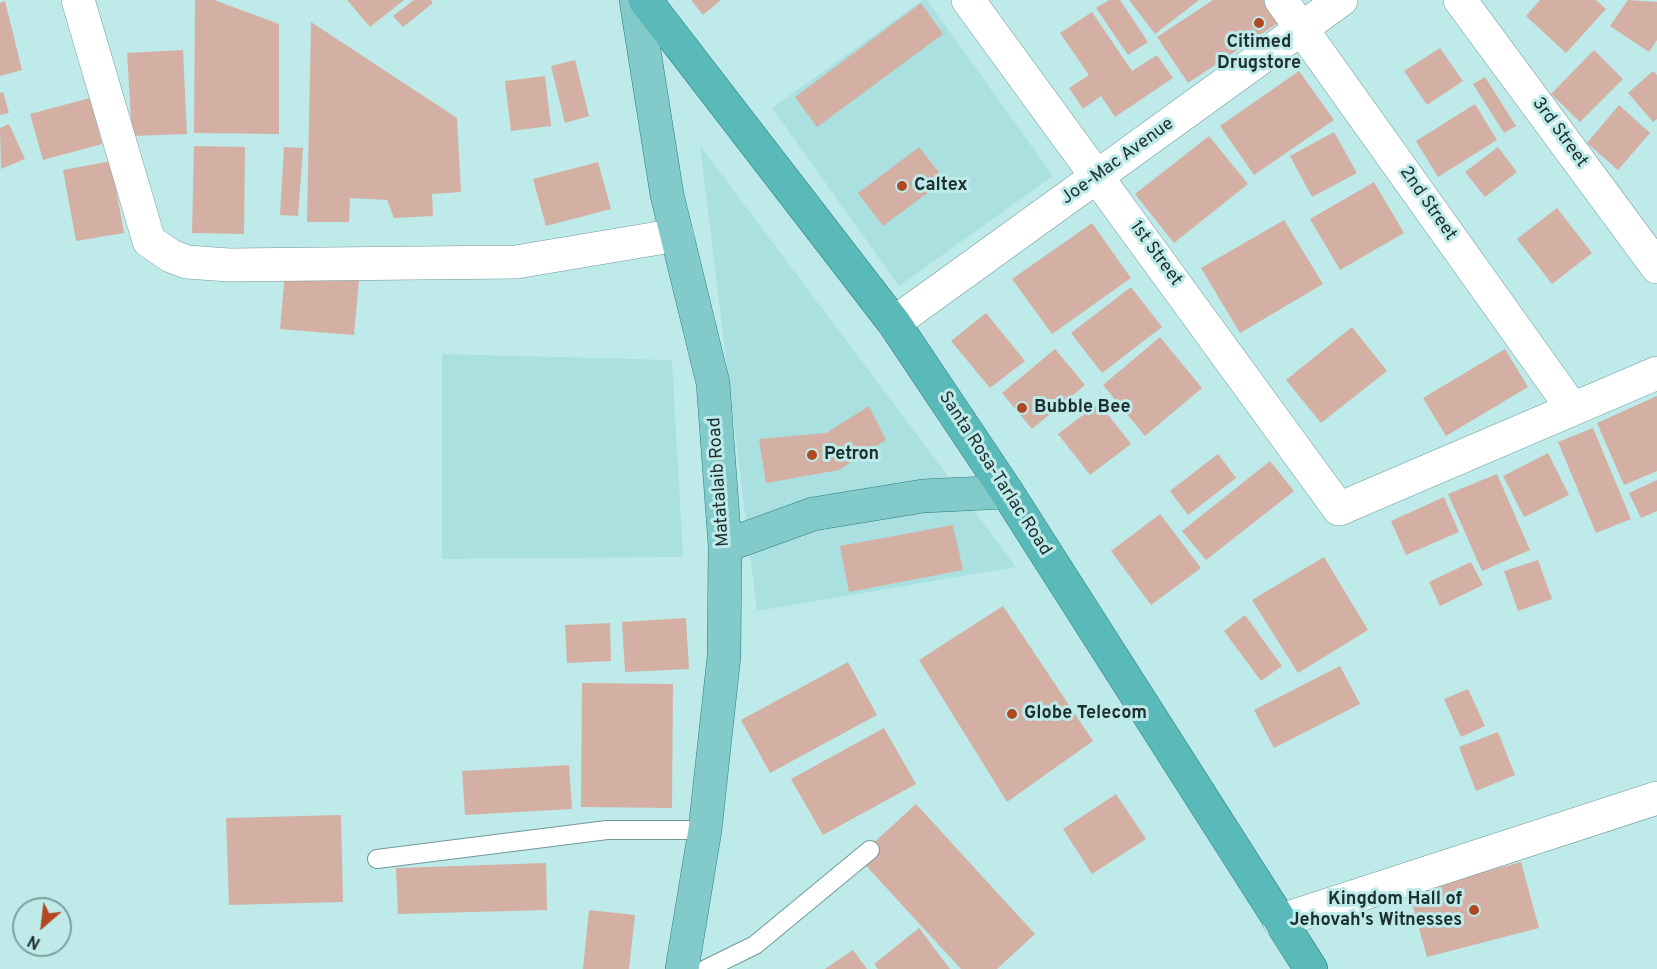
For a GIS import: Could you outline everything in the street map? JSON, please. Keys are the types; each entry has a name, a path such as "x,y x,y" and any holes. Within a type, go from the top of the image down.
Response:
{"highway":[{"name":"Santa Rosa-Tarlac Road","path":"645,0 894,323 1007,492 1311,969"}],"main road":[{"name":"Matatalaib Road","path":"636,0 667,195 713,383 725,546 724,656 705,830 682,969"},
{"path":"725,546 813,514 923,496 1007,492"}],"street":[{"path":"78,0 149,241 171,256 187,262 229,265 516,262 677,235"},
{"name":"1st Street","path":"968,0 1339,509 1572,408"},
{"name":"2nd Street","path":"1281,0 1304,29 1572,408"},
{"name":"Joe-Mac Avenue","path":"894,323 1304,29 1341,0"},
{"name":"3rd Street","path":"1460,0 1657,267"},
{"path":"1572,408 1657,373"},
{"path":"1279,921 1657,798"}],"lane":[{"path":"377,859 607,830 705,830"},
{"path":"706,969 755,945 870,850"}],"shaded area":[{"path":"923,0 927,0 1053,176 899,286 772,108"},
{"path":"700,146 1016,567 757,611"},
{"path":"442,354 672,360 683,557 442,559"}],"building":[{"path":"195,0 214,0 279,24 279,134 194,133"},
{"path":"347,0 404,0 370,27"},
{"path":"414,0 431,0 433,3 403,27 393,16"},
{"path":"691,0 721,0 703,15"},
{"path":"1109,0 1120,0 1148,42 1128,55 1096,8"},
{"path":"1129,0 1199,0 1155,34"},
{"path":"1213,0 1263,0 1278,23 1188,83 1157,37"},
{"path":"1540,0 1596,0 1606,9 1566,53 1526,16"},
{"path":"1628,0 1657,2 1657,40 1649,52 1610,26"},
{"path":"5,1 22,70 0,76 0,3"},
{"path":"921,3 943,34 817,127 795,97"},
{"path":"1092,12 1132,71 1157,55 1173,78 1115,117 1101,96 1083,109 1069,88 1089,75 1060,33"},
{"path":"311,22 457,118 461,192 432,194 433,216 394,218 387,200 350,198 349,222 307,222"},
{"path":"1440,48 1463,81 1427,105 1404,71"},
{"path":"183,50 187,134 132,136 127,53"},
{"path":"1594,50 1623,79 1580,122 1551,94"},
{"path":"575,60 589,116 565,123 551,66"},
{"path":"1299,71 1334,120 1254,175 1220,126"},
{"path":"1653,71 1657,75 1657,119 1653,122 1628,93"},
{"path":"545,76 551,126 511,131 505,81"},
{"path":"1485,77 1516,126 1504,133 1473,84"},
{"path":"3,92 9,113 0,115 0,93"},
{"path":"90,98 102,144 43,160 30,114"},
{"path":"1475,104 1497,140 1438,177 1416,141"},
{"path":"1619,105 1650,133 1618,170 1587,143"},
{"path":"9,124 25,159 1,169 0,128"},
{"path":"1334,132 1357,173 1312,197 1290,156"},
{"path":"1209,136 1248,184 1174,243 1135,194"},
{"path":"194,146 245,147 244,234 192,233"},
{"path":"284,147 303,148 298,216 280,215"},
{"name":"Caltex","path":"919,147 945,180 883,226 858,193"},
{"path":"1498,147 1517,172 1485,197 1465,172"},
{"path":"111,161 124,233 76,241 63,170"},
{"path":"598,162 611,209 546,226 533,179"},
{"path":"1374,182 1404,233 1340,270 1310,219"},
{"path":"1557,208 1592,253 1552,284 1517,239"},
{"path":"1284,220 1323,284 1240,333 1201,268"},
{"path":"1092,223 1131,278 1052,334 1012,279"},
{"path":"285,273 359,279 354,335 280,329"},
{"path":"1131,287 1162,327 1102,373 1071,333"},
{"path":"986,313 1025,361 990,388 951,341"},
{"path":"1352,327 1387,371 1321,423 1286,380"},
{"path":"1160,337 1202,388 1145,436 1103,385"},
{"path":"1055,349 1085,385 1032,429 1002,393"},
{"path":"1505,349 1528,387 1446,436 1423,398"},
{"path":"1657,396 1657,471 1624,485 1597,423"},
{"path":"1099,403 1131,444 1090,475 1058,434"},
{"name":"Petron","path":"869,406 886,440 839,470 766,483 759,439 826,433"},
{"path":"1593,428 1631,519 1596,533 1558,442"},
{"path":"1548,453 1569,495 1524,517 1503,476"},
{"path":"1218,454 1236,478 1188,515 1170,491"},
{"path":"1270,461 1294,491 1206,560 1182,531"},
{"path":"1497,474 1530,550 1482,571 1448,494"},
{"path":"1657,480 1657,511 1641,518 1629,493"},
{"path":"1444,497 1459,532 1406,555 1391,521"},
{"path":"1160,514 1201,568 1151,605 1111,551"},
{"path":"953,525 963,570 849,592 840,546"},
{"path":"1324,557 1368,630 1298,673 1252,600"},
{"path":"1538,560 1552,599 1518,611 1504,571"},
{"path":"1471,562 1483,585 1440,606 1429,582"},
{"path":"1003,606 1093,741 1007,802 919,660"},
{"path":"1245,615 1282,666 1261,681 1224,631"},
{"path":"686,618 689,669 625,672 622,622"},
{"path":"610,623 611,661 567,663 565,625"},
{"path":"848,662 877,715 770,773 741,720"},
{"path":"1340,666 1360,704 1274,748 1254,710"},
{"path":"582,683 673,684 672,808 581,807"},
{"path":"1468,689 1485,726 1461,737 1444,699"},
{"path":"884,728 916,784 823,835 791,779"},
{"path":"1498,732 1515,775 1476,791 1459,747"},
{"path":"569,765 572,809 465,815 462,771"},
{"path":"1116,794 1146,839 1092,874 1063,829"},
{"path":"916,804 1035,934 997,969 961,969 858,857"},
{"path":"341,815 343,902 229,905 226,818"},
{"name":"Kingdom Hall of Jehovah's Witnesses","path":"1521,862 1539,928 1427,957 1409,892"},
{"path":"546,863 547,910 398,914 396,868"},
{"path":"589,910 635,915 629,969 583,969"},
{"path":"919,928 950,969 878,969 874,964"},
{"path":"853,950 867,969 825,969"}],"place":[{"name":"Citimed Drugstore","path":"1259,23"},
{"name":"Caltex","path":"902,186"},
{"name":"Bubble Bee","path":"1022,408"},
{"name":"Petron","path":"812,455"},
{"name":"Globe Telecom","path":"1012,714"},
{"name":"Kingdom Hall of Jehovah's Witnesses","path":"1474,910"}]}
